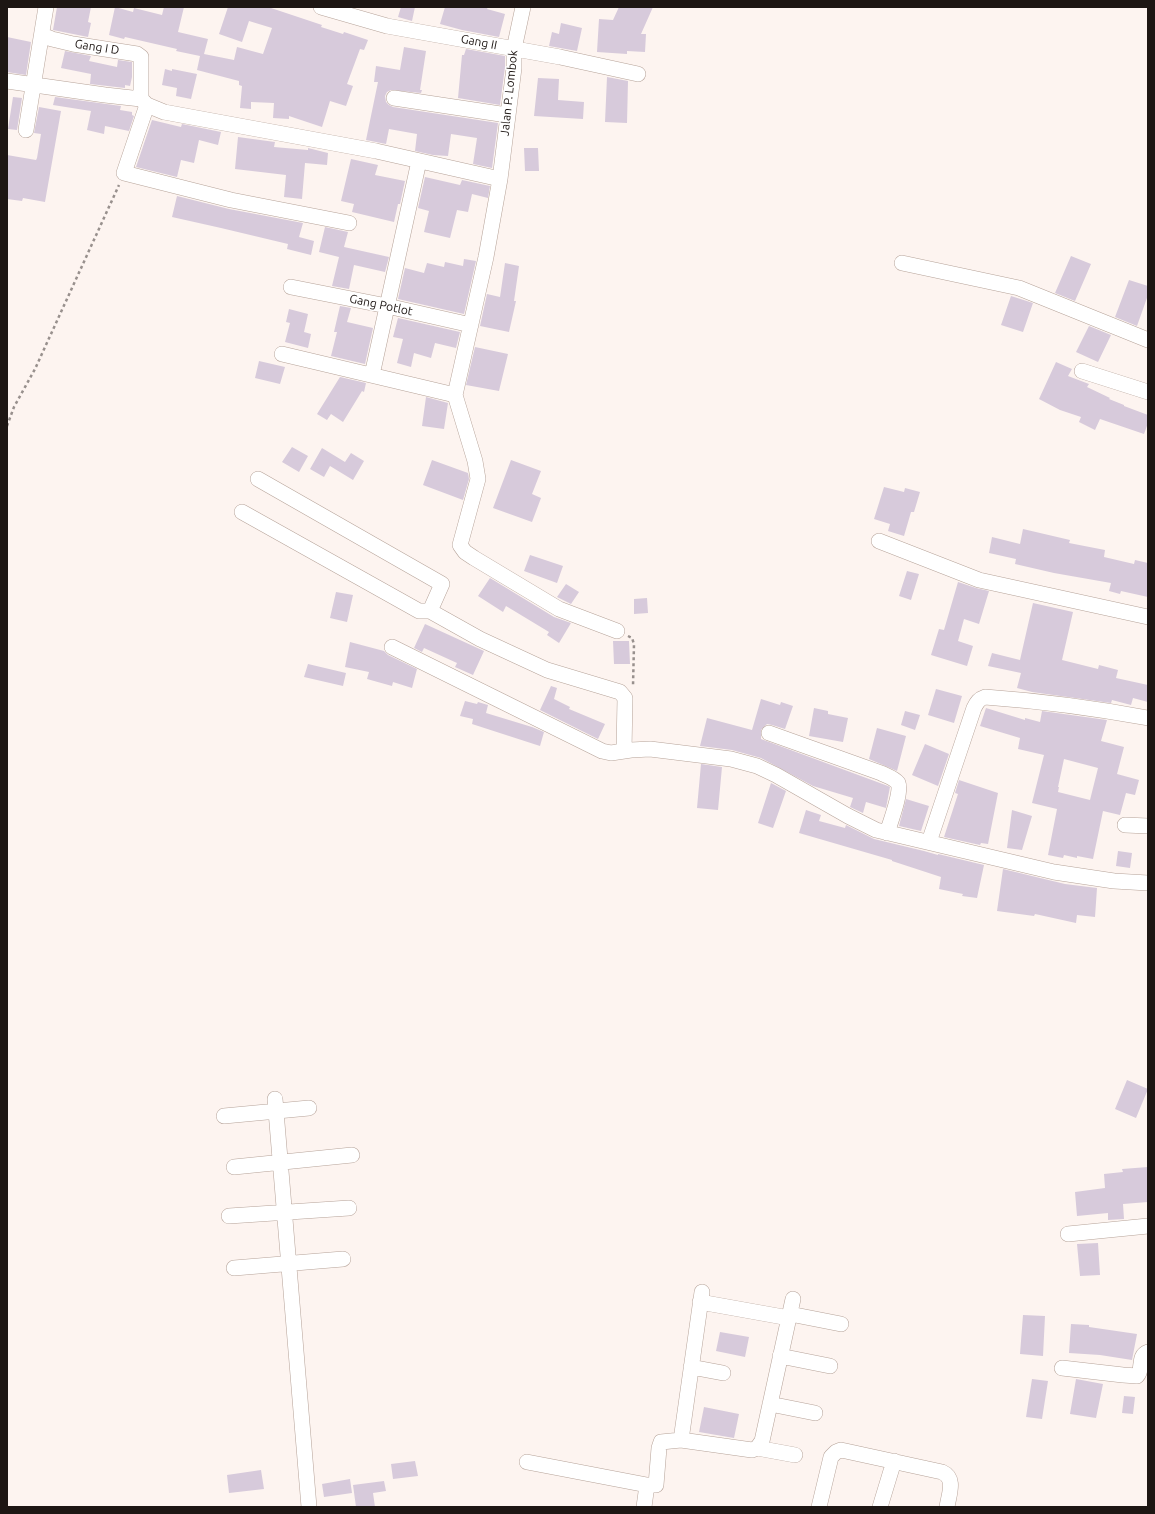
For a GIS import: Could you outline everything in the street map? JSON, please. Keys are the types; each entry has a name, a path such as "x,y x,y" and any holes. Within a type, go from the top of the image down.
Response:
{"street":[{"path":"26,130 46,7"},
{"name":"Gang II","path":"321,7 387,26 560,57 638,74"},
{"name":"Jalan P. Lombok","path":"455,395 486,257 500,179 514,68 514,49 523,7"},
{"name":"Gang I D","path":"42,35 73,44 137,54 141,57 144,102"},
{"path":"7,81 144,102 164,112 376,151 500,179"},
{"path":"394,98 507,115"},
{"path":"144,102 124,173 231,200 350,223"},
{"path":"372,375 419,161"},
{"path":"902,263 1019,288 1148,340"},
{"name":"Gang Potlot","path":"291,287 387,306 471,325"},
{"path":"282,354 455,395 475,461 478,479 460,545 474,558 559,609 617,631"},
{"path":"1082,371 1148,392"},
{"path":"258,479 442,584 430,611"},
{"path":"242,512 419,611 430,611 480,639 547,670 620,692 625,698 624,751"},
{"path":"879,541 979,580 1148,617"},
{"path":"392,647 602,751 611,753 650,749 710,755 731,759 757,766 776,775 848,816 876,830 886,833 1054,872 1114,881 1148,883"},
{"path":"929,842 974,708 978,701 982,698 1015,699 1085,707 1148,718"},
{"path":"769,733 881,773 896,781 899,787 898,795 886,833"},
{"path":"1125,825 1148,826"},
{"path":"275,1105 309,1507"},
{"path":"224,1116 275,1105 309,1108"},
{"path":"234,1167 352,1155"},
{"path":"229,1216 349,1208"},
{"path":"1068,1234 1148,1226"},
{"path":"234,1268 343,1259"},
{"path":"680,1440 701,1297 789,1316 841,1324"},
{"path":"757,1448 762,1441 793,1299"},
{"path":"1062,1368 1137,1376 1140,1371 1142,1357 1148,1352"},
{"path":"780,1356 830,1366"},
{"path":"691,1367 723,1373"},
{"path":"770,1404 815,1413"},
{"path":"527,1462 647,1485 656,1485 658,1448 661,1442 680,1440 752,1450 757,1448 795,1455"},
{"path":"819,1507 831,1458 836,1452 841,1450 851,1451 947,1474 951,1479 947,1507"},
{"path":"880,1507 894,1461"},
{"path":"644,1507 647,1485"}],"path":[{"path":"7,426 14,407 35,369 124,173"}],"building":[{"path":"57,7 91,7 88,22 91,23 88,37 53,30"},
{"path":"115,7 133,12 134,8 162,15 164,7 184,7 178,32 208,39 204,54 234,60 237,47 263,54 272,28 249,21 242,42 219,34 228,7 268,7 322,25 321,27 343,34 344,32 368,40 364,50 360,49 347,84 353,86 346,106 330,101 322,127 289,116 289,119 273,118 274,103 251,102 251,109 240,108 242,86 239,85 239,81 197,70 200,56 125,37 124,39 109,35"},
{"path":"401,7 415,7 412,21 398,17"},
{"path":"445,7 488,7 487,9 505,14 499,37 440,24"},
{"path":"619,7 653,7 641,34 646,34 645,52 627,51 627,54 597,52 599,19 613,20"},
{"path":"561,23 582,28 577,51 549,46 552,32 559,34"},
{"path":"7,37 31,42 26,75 7,72"},
{"path":"404,47 426,51 420,90 422,90 421,93 391,90 387,92 385,96 386,102 393,107 498,123 492,168 473,164 477,138 451,134 448,156 433,155 415,151 417,134 389,129 386,144 366,140 378,82 374,82 376,66 400,70"},
{"path":"466,49 505,56 500,105 458,98 462,55 464,55"},
{"path":"65,51 91,56 89,61 117,67 118,60 132,62 132,77 130,86 125,85 125,88 90,84 91,74 61,68"},
{"path":"165,69 197,74 191,99 176,96 177,88 162,85"},
{"path":"607,77 628,81 627,123 605,122"},
{"path":"538,78 559,79 558,100 584,102 583,119 534,116"},
{"path":"13,97 22,98 17,130 8,129"},
{"path":"55,97 121,106 120,110 132,112 132,115 134,116 129,131 105,126 104,134 87,130 91,111 53,105"},
{"path":"39,107 61,111 45,202 23,198 22,201 7,199 7,155 36,160 37,158 41,134 34,133"},
{"path":"152,120 181,127 182,124 221,132 218,145 199,140 194,163 181,160 177,177 136,167"},
{"path":"238,137 275,142 274,147 308,150 308,148 328,153 327,165 305,163 302,199 284,197 286,175 235,169"},
{"path":"524,148 538,148 539,171 525,171"},
{"path":"351,159 378,165 375,175 405,181 394,222 352,212 354,204 341,201"},
{"path":"425,177 460,185 462,180 490,186 488,198 472,194 468,212 457,210 450,238 424,232 429,211 418,208"},
{"path":"177,196 229,209 303,223 299,237 314,241 311,255 287,249 288,244 172,217"},
{"path":"325,227 348,232 344,247 389,257 385,272 354,265 349,289 332,286 339,257 319,252"},
{"path":"1071,256 1091,264 1075,301 1055,293"},
{"path":"464,259 476,261 464,314 398,299 405,268 424,273 427,263 444,267 445,262 463,266"},
{"path":"505,263 519,266 514,301 516,301 509,332 480,326 487,294 500,297"},
{"path":"1129,280 1148,286 1148,295 1137,326 1115,317"},
{"path":"1011,296 1033,303 1023,332 1001,325"},
{"path":"340,306 351,308 347,322 373,328 365,364 331,356 337,332 334,332"},
{"path":"289,309 308,314 304,332 311,334 308,348 285,342 290,323 286,322"},
{"path":"398,318 460,332 456,348 435,343 431,358 414,353 411,367 397,363 403,339 393,337"},
{"path":"1089,326 1111,335 1098,362 1076,352"},
{"path":"475,347 508,354 499,391 466,385"},
{"path":"259,361 285,367 280,384 255,378"},
{"path":"1056,362 1072,369 1068,376 1089,384 1087,387 1124,406 1148,415 1148,423 1144,434 1100,419 1095,430 1079,422 1081,417 1060,410 1039,399"},
{"path":"340,377 366,383 364,392 362,391 343,422 331,414 327,420 317,414"},
{"path":"426,397 448,403 444,429 422,426"},
{"path":"292,447 308,456 299,472 282,462"},
{"path":"322,448 345,462 351,453 364,461 353,480 330,466 324,477 310,469"},
{"path":"432,460 468,473 469,479 463,500 423,485"},
{"path":"511,460 541,471 532,494 541,498 532,522 493,508"},
{"path":"884,487 904,492 905,488 920,492 914,512 911,512 904,536 888,531 890,524 874,519"},
{"path":"1023,529 1070,540 1069,543 1105,550 1104,557 1134,564 1135,560 1148,563 1148,597 1121,591 1120,594 1109,591 1111,583 1054,573 1015,564 1016,559 989,553 992,537 1020,544"},
{"path":"530,555 563,566 557,583 524,571"},
{"path":"907,571 919,574 911,600 899,596"},
{"path":"490,578 554,617 571,623 559,643 547,635 549,632 506,606 503,612 478,596"},
{"path":"958,582 989,591 979,624 964,619 958,641 973,646 967,666 931,655 939,629 944,630"},
{"path":"566,584 579,592 571,604 557,597"},
{"path":"336,592 353,595 347,622 330,618"},
{"path":"647,598 648,613 634,614 634,599"},
{"path":"1033,603 1073,612 1062,660 1098,669 1099,665 1118,670 1116,678 1148,685 1148,702 1133,698 1131,705 1112,700 1111,703 1032,692 1017,688 1021,673 988,666 992,653 1020,660"},
{"path":"425,624 484,651 473,675 455,667 457,663 424,648 422,652 414,648"},
{"path":"613,641 629,641 630,664 614,664"},
{"path":"350,642 384,651 388,655 417,669 412,688 393,682 392,686 367,679 369,672 345,667"},
{"path":"308,664 346,673 343,686 304,677"},
{"path":"551,686 557,688 554,699 570,707 569,709 605,724 598,739 540,710"},
{"path":"936,689 962,696 954,723 928,715"},
{"path":"761,699 780,705 781,702 793,706 785,729 767,724 761,730 761,739 890,787 886,808 866,802 863,813 850,807 853,798 813,786 761,758 732,750 700,746 707,718 752,730"},
{"path":"465,701 477,704 478,702 488,705 486,713 544,732 540,746 472,724 473,719 460,716"},
{"path":"814,708 828,711 828,714 848,718 843,742 809,736"},
{"path":"986,708 1025,720 1025,718 1040,722 1042,711 1107,720 1101,741 1124,747 1117,774 1139,780 1135,795 1126,793 1120,815 1103,811 1093,859 1064,855 1063,858 1048,855 1057,809 1032,803 1044,755 1018,749 1020,738 980,726","holes":["1064,759 1098,768 1090,800 1058,792"]},
{"path":"905,711 920,715 915,730 901,725"},
{"path":"877,728 906,736 897,771 869,759"},
{"path":"925,744 949,754 938,786 912,775"},
{"path":"701,764 722,767 718,810 697,808"},
{"path":"959,780 998,793 988,844 981,843 980,845 944,837 958,794 955,793"},
{"path":"771,783 786,791 773,828 758,823"},
{"path":"906,799 929,806 921,831 899,826"},
{"path":"806,810 821,815 819,821 845,828 846,825 874,839 984,865 977,898 962,896 963,894 939,889 941,877 892,860 799,833"},
{"path":"1012,810 1032,816 1022,850 1007,848"},
{"path":"1118,851 1132,853 1130,868 1116,866"},
{"path":"1003,869 1065,884 1097,888 1095,917 1077,915 1076,923 1035,914 1034,916 997,911"},
{"path":"1127,1080 1148,1089 1136,1118 1115,1109"},
{"path":"1148,1167 1148,1202 1123,1204 1124,1219 1108,1220 1108,1213 1077,1216 1075,1192 1105,1188 1104,1174 1123,1172 1122,1169"},
{"path":"1098,1243 1100,1275 1080,1276 1077,1244"},
{"path":"1023,1315 1045,1316 1043,1356 1020,1354"},
{"path":"1071,1324 1089,1325 1089,1327 1137,1334 1132,1360 1100,1355 1069,1353"},
{"path":"720,1332 749,1337 745,1357 716,1351"},
{"path":"1032,1379 1048,1381 1042,1419 1026,1417"},
{"path":"1076,1379 1103,1384 1096,1418 1070,1414"},
{"path":"1124,1396 1135,1397 1133,1414 1122,1413"},
{"path":"704,1407 739,1414 734,1438 699,1432"},
{"path":"415,1461 418,1476 393,1479 391,1464"},
{"path":"261,1470 264,1489 229,1493 227,1475"},
{"path":"350,1479 352,1493 324,1497 322,1484"},
{"path":"384,1481 386,1491 373,1493 375,1507 356,1507 353,1485"}]}
